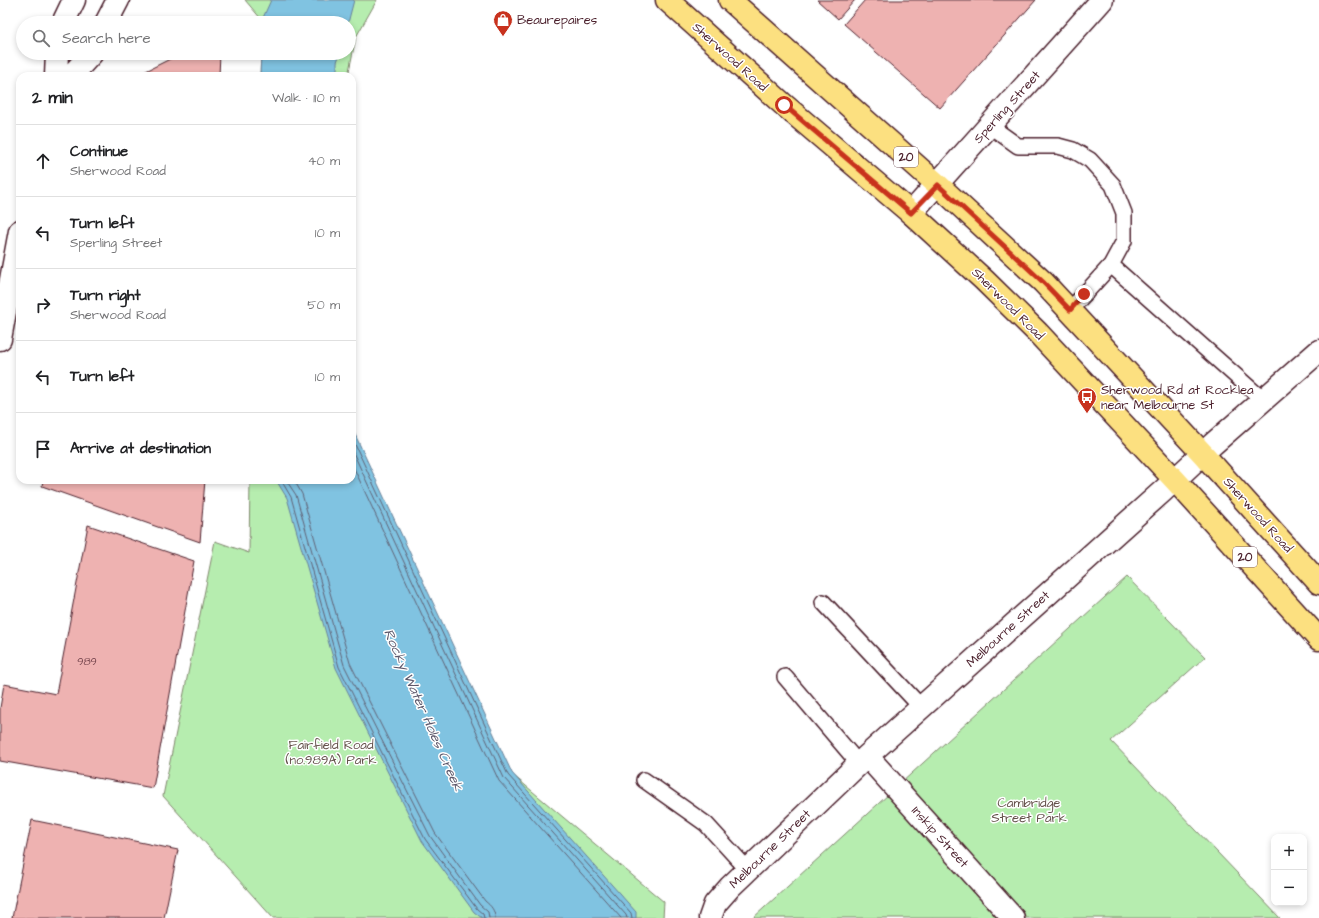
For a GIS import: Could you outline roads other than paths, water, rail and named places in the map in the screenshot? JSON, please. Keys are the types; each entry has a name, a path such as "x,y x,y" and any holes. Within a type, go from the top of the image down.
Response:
{"main road":[{"name":"Sherwood Road","path":"667,0 784,105 911,213 984,280 1038,333 1175,480 1319,640"},
{"name":"Sherwood Road","path":"730,0 938,185 1043,282 1203,454 1319,583"}],"street":[{"path":"66,16 74,0"},
{"path":"110,16 118,0"},
{"name":"Sperling Street","path":"911,213 938,185 1102,0"},
{"path":"56,72 57,60"},
{"path":"75,72 86,60"},
{"path":"0,339 16,253"},
{"name":"Melbourne Street","path":"710,918 715,904 730,887 863,760 1319,351"},
{"name":"Inskip Street","path":"863,760 1013,918"}],"lane":[{"path":"990,126 1018,146 1058,146 1073,150 1090,160 1113,185 1124,213 1124,241 1111,265 1070,310"},
{"path":"1111,265 1263,400"},
{"path":"823,602 921,707"},
{"path":"784,677 863,760"},
{"path":"644,780 706,824 748,870"}],"water":[{"path":"271,0 354,0 350,16 264,16"},
{"path":"261,60 338,60 337,72 260,72"},
{"name":"Rocky Water Holes Creek","path":"356,437 512,773 636,912 636,918 482,918 474,912 422,841 336,668 287,498 278,484 356,484"}],"place":[{"name":"Beaurepaires","path":"503,37"},
{"name":"Sherwood Rd at Rocklea near Melbourne St","path":"1087,414"}],"park label":[{"name":"Fairfield Road (no.989A) Park","path":"331,752"},
{"name":"Cambridge Street Park","path":"1029,810"}]}
